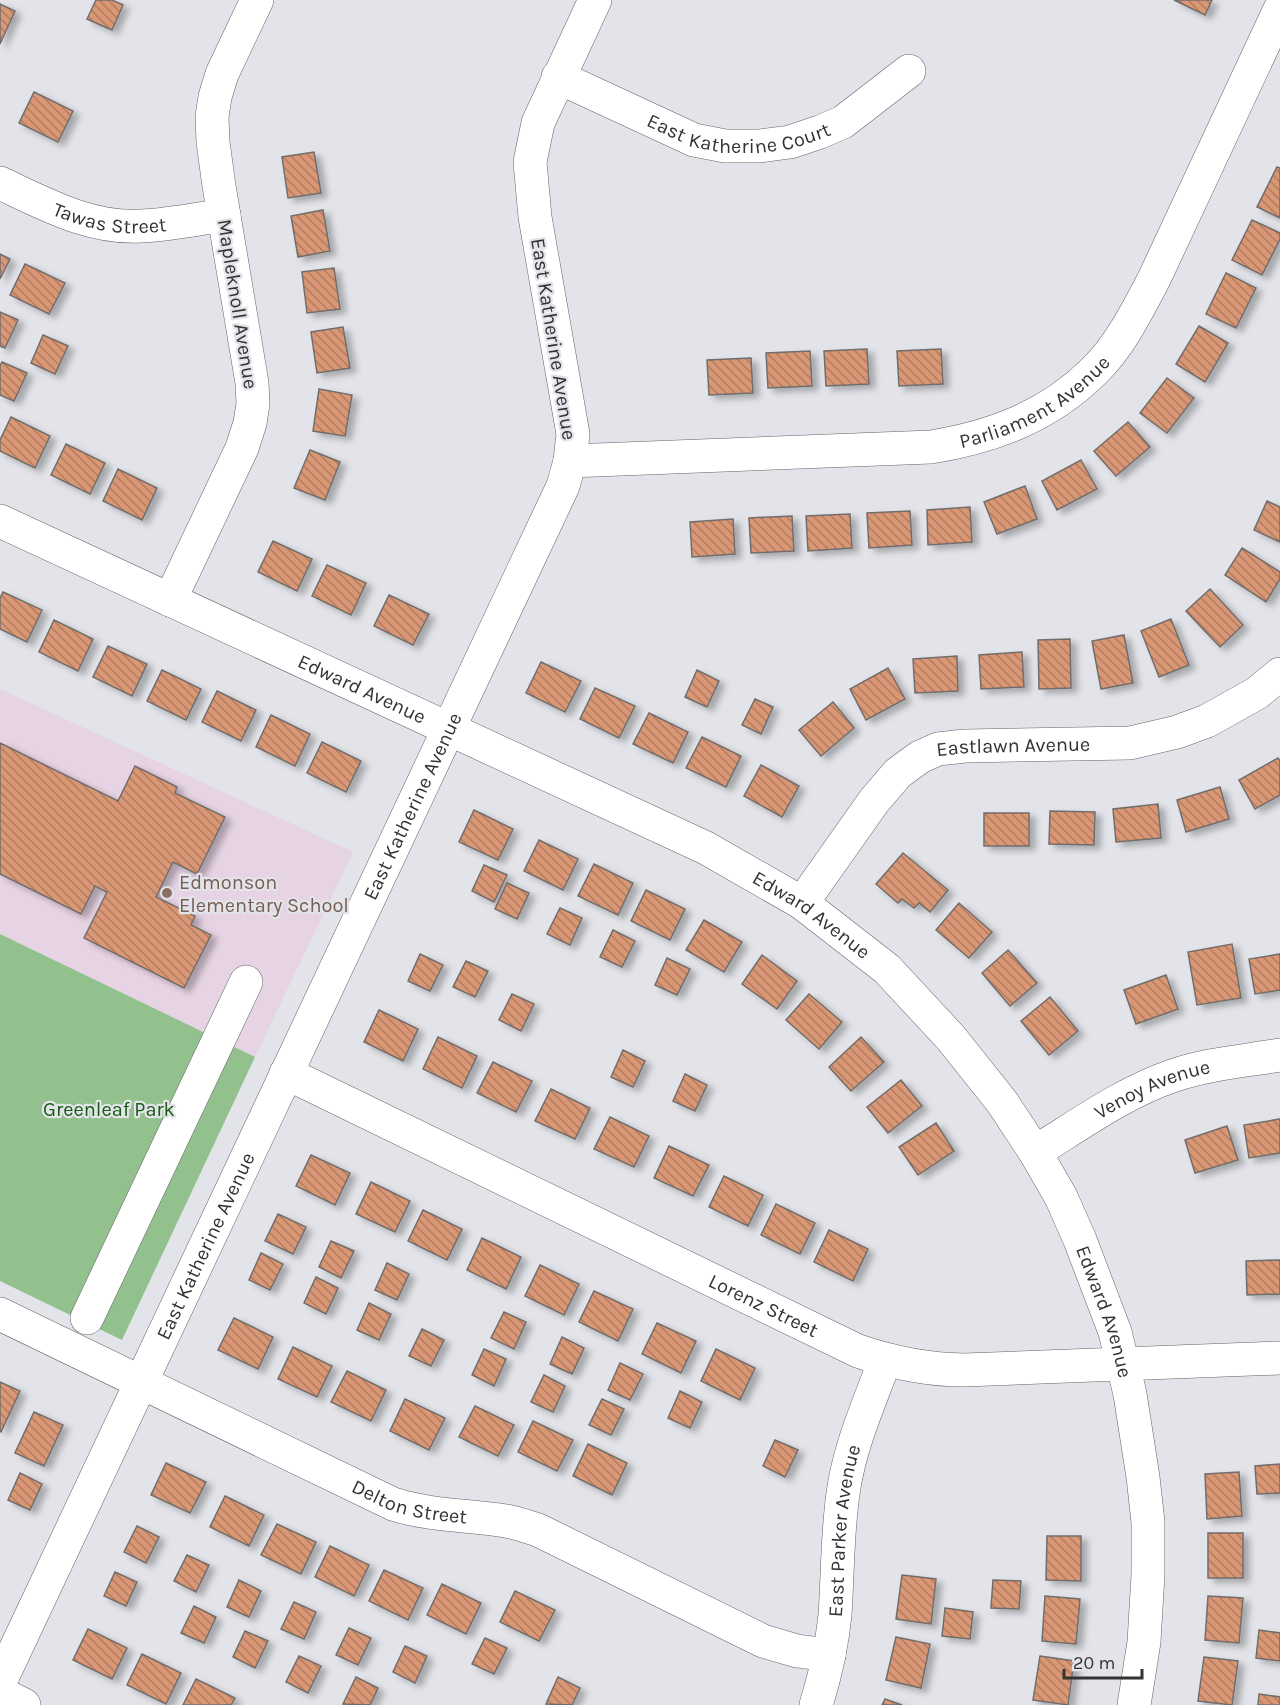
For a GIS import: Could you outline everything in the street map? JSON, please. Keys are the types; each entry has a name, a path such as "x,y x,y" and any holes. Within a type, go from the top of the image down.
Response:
{"street":[{"name":"Mapleknoll Avenue","path":"170,600 242,448 253,404 250,363 224,215 213,142 212,117 222,74 256,0"},
{"name":"East Katherine Avenue","path":"0,1682 563,486 570,461 573,434 530,180 532,147 538,123 595,0"},
{"name":"Parliament Avenue","path":"570,461 931,447 996,433 1048,408 1072,391 1095,370 1136,314 1280,9"},
{"name":"East Katherine Court","path":"558,77 694,140 725,146 759,146 790,142 843,122 909,71"},
{"name":"Tawas Street","path":"0,183 59,211 82,219 112,225 140,227 224,215"},
{"name":"Edward Avenue","path":"0,521 706,848 802,903 887,969 951,1038 977,1070 1002,1102 1035,1152 1061,1197 1113,1326 1124,1363 1148,1522 1144,1642 1134,1705"},
{"name":"Eastlawn Avenue","path":"802,903 874,801 898,773 920,757 938,749 965,746 1130,743 1177,732 1207,721 1257,693 1280,674"},
{"path":"87,1318 246,982"},
{"name":"Venoy Avenue","path":"1035,1152 1140,1089 1173,1076 1216,1065 1280,1055"},
{"name":"Lorenz Street","path":"286,1073 847,1346 885,1360 939,1370 1280,1358"},
{"name":"Delton Street","path":"0,1314 393,1504 435,1513 508,1521 538,1530 763,1641 797,1651 829,1655"},
{"name":"East Parker Avenue","path":"816,1705 829,1655 835,1617 840,1517 844,1486 860,1427 885,1360"},
{"path":"0,1693 24,1705"}],"shaded area":[{"name":"Edmonson Elementary School","path":"0,689 353,852 255,1057 0,934"}],"green space":[{"name":"Greenleaf Park","path":"0,934 255,1057 122,1340 0,1281"}],"building":[{"path":"96,0 112,0 123,5 112,30 87,19"},
{"path":"1174,0 1212,0 1205,15"},
{"path":"0,4 15,11 0,44"},
{"path":"34,92 73,111 58,142 19,123"},
{"path":"314,152 321,193 288,198 282,157"},
{"path":"1277,167 1280,168 1280,218 1257,207"},
{"path":"323,210 330,251 298,257 291,216"},
{"path":"1252,220 1280,233 1280,239 1262,275 1232,260"},
{"path":"0,254 10,259 0,279"},
{"path":"25,264 65,283 49,314 10,295"},
{"path":"334,268 340,309 307,313 302,272"},
{"path":"1226,273 1256,288 1236,328 1206,314"},
{"path":"0,312 18,320 5,348 0,346"},
{"path":"1199,326 1228,343 1205,382 1176,364"},
{"path":"343,327 350,368 317,373 311,332"},
{"path":"43,335 68,346 55,374 31,363"},
{"path":"867,349 869,384 826,386 824,351"},
{"path":"941,349 943,384 899,386 897,351"},
{"path":"810,351 812,386 768,388 766,353"},
{"path":"751,358 753,393 709,395 707,360"},
{"path":"2,362 27,373 14,401 0,395"},
{"path":"1167,378 1194,398 1167,433 1140,413"},
{"path":"319,389 352,395 345,436 313,431"},
{"path":"11,417 50,436 35,468 0,451 0,440"},
{"path":"1128,422 1150,447 1116,476 1094,451"},
{"path":"66,444 105,463 90,494 51,475"},
{"path":"310,450 340,462 325,500 294,488"},
{"path":"1081,460 1097,489 1057,510 1042,481"},
{"path":"118,469 157,488 142,520 103,501"},
{"path":"1025,486 1037,519 997,534 984,502"},
{"path":"1267,501 1280,507 1280,542 1254,530"},
{"path":"970,507 972,542 928,545 927,510"},
{"path":"910,511 912,545 869,548 867,513"},
{"path":"850,514 852,548 808,551 806,516"},
{"path":"792,516 794,551 751,553 749,518"},
{"path":"733,519 735,554 692,557 690,522"},
{"path":"273,541 312,559 297,591 258,572"},
{"path":"1242,548 1280,572 1280,579 1266,602 1225,575"},
{"path":"327,565 366,583 351,615 312,596"},
{"path":"1210,589 1243,625 1220,647 1186,611"},
{"path":"3,592 42,610 27,642 0,629 0,598"},
{"path":"389,595 429,614 413,645 374,626"},
{"path":"1171,619 1189,665 1159,677 1141,631"},
{"path":"54,620 93,639 78,671 39,652"},
{"path":"1124,635 1133,683 1101,689 1092,641"},
{"path":"1070,639 1071,688 1039,689 1038,640"},
{"path":"108,646 147,664 132,696 93,677"},
{"path":"1022,652 1024,687 981,689 979,655"},
{"path":"957,656 958,691 915,693 913,659"},
{"path":"541,662 581,681 565,712 526,693"},
{"path":"888,668 905,699 866,720 850,689"},
{"path":"162,670 201,689 186,720 147,701"},
{"path":"697,670 719,681 707,707 685,697"},
{"path":"595,688 635,706 619,738 580,719"},
{"path":"217,691 256,710 241,741 202,722"},
{"path":"755,699 773,707 761,734 742,725"},
{"path":"833,702 854,728 821,756 799,730"},
{"path":"649,713 688,732 673,763 633,744"},
{"path":"271,715 310,734 295,766 256,747"},
{"path":"702,737 741,756 726,787 686,768"},
{"path":"322,742 361,761 346,792 307,773"},
{"path":"0,743 118,801 135,766 177,787 175,793 225,817 197,874 173,862 156,897 195,916 191,925 211,935 184,988 84,938 107,892 95,886 81,914 0,874"},
{"path":"1278,758 1280,761 1280,795 1255,809 1239,780"},
{"path":"761,765 799,786 782,817 744,796"},
{"path":"1220,787 1229,819 1186,832 1177,800"},
{"path":"1158,804 1161,838 1116,842 1113,809"},
{"path":"474,810 513,829 498,860 459,842"},
{"path":"1050,811 1095,812 1094,845 1049,844"},
{"path":"984,813 1029,813 1029,846 984,846"},
{"path":"539,840 578,859 563,890 524,871"},
{"path":"903,853 948,890 930,912 919,903 914,908 902,899 898,903 876,884"},
{"path":"594,864 633,883 618,915 578,896"},
{"path":"484,865 507,875 494,902 472,891"},
{"path":"507,883 529,893 517,919 495,909"},
{"path":"646,890 685,909 670,940 631,921"},
{"path":"959,903 992,932 969,958 936,930"},
{"path":"560,908 582,918 570,945 547,934"},
{"path":"704,920 742,942 724,972 686,950"},
{"path":"613,930 635,941 622,967 600,957"},
{"path":"1232,944 1241,998 1197,1005 1188,952"},
{"path":"1008,950 1037,983 1010,1006 982,973"},
{"path":"420,954 443,965 430,991 408,981"},
{"path":"1280,954 1280,990 1255,994 1249,959"},
{"path":"762,955 797,981 777,1009 742,984"},
{"path":"667,958 690,969 677,995 655,985"},
{"path":"466,961 488,971 475,997 453,987"},
{"path":"1166,975 1178,1009 1136,1024 1124,990"},
{"path":"512,994 534,1004 521,1031 499,1020"},
{"path":"809,994 842,1022 819,1049 786,1020"},
{"path":"1050,997 1078,1031 1049,1055 1021,1021"},
{"path":"379,1010 418,1029 403,1061 364,1042"},
{"path":"438,1037 477,1056 462,1088 423,1069"},
{"path":"861,1037 884,1062 851,1091 829,1067"},
{"path":"623,1050 645,1061 633,1087 611,1077"},
{"path":"493,1062 532,1081 516,1112 477,1093"},
{"path":"685,1074 707,1085 695,1111 673,1101"},
{"path":"901,1080 922,1106 888,1133 867,1107"},
{"path":"551,1089 590,1108 575,1139 535,1121"},
{"path":"610,1117 649,1136 634,1167 594,1149"},
{"path":"1280,1119 1280,1153 1249,1158 1244,1125"},
{"path":"936,1123 954,1151 918,1175 899,1147"},
{"path":"1227,1126 1238,1160 1195,1173 1185,1140"},
{"path":"669,1146 709,1165 693,1196 654,1178"},
{"path":"311,1155 350,1173 335,1205 296,1186"},
{"path":"724,1176 763,1195 748,1226 709,1207"},
{"path":"371,1182 410,1201 395,1232 356,1214"},
{"path":"776,1204 815,1223 800,1254 761,1235"},
{"path":"423,1210 462,1229 447,1260 408,1241"},
{"path":"278,1214 306,1227 293,1254 265,1241"},
{"path":"829,1230 868,1249 853,1281 814,1262"},
{"path":"482,1238 521,1257 506,1289 467,1270"},
{"path":"331,1241 354,1251 341,1278 319,1267"},
{"path":"261,1253 283,1264 270,1290 249,1280"},
{"path":"1280,1260 1280,1294 1247,1295 1246,1261"},
{"path":"387,1263 409,1274 397,1300 375,1290"},
{"path":"540,1265 579,1284 564,1315 525,1296"},
{"path":"316,1277 338,1288 326,1314 304,1303"},
{"path":"594,1291 633,1309 618,1341 579,1322"},
{"path":"369,1303 391,1314 379,1340 357,1330"},
{"path":"504,1312 526,1322 514,1349 491,1338"},
{"path":"234,1318 273,1337 258,1369 218,1350"},
{"path":"657,1323 696,1341 681,1373 642,1354"},
{"path":"422,1329 444,1340 431,1366 409,1356"},
{"path":"562,1337 584,1348 572,1374 550,1364"},
{"path":"293,1347 332,1366 317,1397 278,1379"},
{"path":"484,1349 506,1359 494,1386 472,1375"},
{"path":"716,1349 755,1368 740,1400 701,1381"},
{"path":"620,1363 643,1374 630,1400 608,1390"},
{"path":"347,1371 386,1390 371,1421 331,1402"},
{"path":"544,1375 565,1386 553,1412 531,1402"},
{"path":"0,1382 20,1391 1,1432 0,1431"},
{"path":"680,1391 702,1402 690,1428 668,1418"},
{"path":"405,1399 445,1418 429,1450 390,1431"},
{"path":"602,1399 624,1409 611,1435 589,1425"},
{"path":"475,1406 514,1425 498,1456 459,1437"},
{"path":"34,1412 63,1425 44,1466 15,1453"},
{"path":"533,1421 573,1440 557,1471 518,1452"},
{"path":"775,1440 798,1450 785,1477 763,1466"},
{"path":"588,1444 627,1463 612,1495 573,1476"},
{"path":"166,1463 206,1482 190,1513 151,1495"},
{"path":"1280,1464 1280,1493 1257,1494 1255,1466"},
{"path":"1239,1472 1242,1516 1207,1519 1205,1474"},
{"path":"20,1473 42,1484 30,1510 8,1500"},
{"path":"225,1496 264,1515 249,1546 210,1527"},
{"path":"277,1524 316,1542 301,1574 261,1555"},
{"path":"137,1526 159,1537 146,1563 124,1552"},
{"path":"1208,1533 1243,1533 1243,1578 1208,1578"},
{"path":"1047,1536 1081,1536 1081,1581 1046,1580"},
{"path":"330,1546 369,1565 354,1596 315,1577"},
{"path":"187,1555 209,1565 196,1592 174,1581"},
{"path":"384,1570 423,1588 408,1620 369,1601"},
{"path":"115,1572 137,1582 126,1606 104,1596"},
{"path":"902,1575 936,1579 931,1624 896,1619"},
{"path":"239,1580 261,1591 249,1617 227,1607"},
{"path":"993,1580 1021,1581 1019,1609 991,1608"},
{"path":"442,1584 481,1603 466,1634 427,1615"},
{"path":"515,1591 555,1610 539,1641 500,1622"},
{"path":"1045,1596 1080,1599 1076,1644 1042,1641"},
{"path":"1208,1596 1243,1598 1239,1643 1205,1640"},
{"path":"294,1602 316,1612 304,1639 281,1629"},
{"path":"194,1606 216,1617 204,1643 181,1633"},
{"path":"945,1608 973,1612 970,1639 942,1636"},
{"path":"349,1628 371,1638 358,1665 336,1655"},
{"path":"88,1629 127,1648 112,1679 73,1660"},
{"path":"1259,1630 1280,1633 1280,1661 1256,1658"},
{"path":"245,1631 268,1641 255,1668 233,1657"},
{"path":"896,1637 930,1644 921,1688 886,1680"},
{"path":"485,1638 507,1648 494,1674 472,1664"},
{"path":"405,1646 427,1656 415,1683 393,1672"},
{"path":"142,1654 181,1673 166,1704 127,1685"},
{"path":"299,1656 321,1666 308,1693 286,1682"},
{"path":"1040,1656 1074,1661 1068,1705 1033,1700"},
{"path":"1204,1657 1238,1661 1232,1705 1198,1701"},
{"path":"356,1677 378,1688 370,1705 343,1704"},
{"path":"558,1677 580,1688 572,1705 546,1704"},
{"path":"196,1679 235,1698 231,1705 183,1705"},
{"path":"1259,1694 1280,1697 1280,1705 1258,1705"},
{"path":"885,1699 902,1705 882,1705"}],"place":[{"name":"Edmonson Elementary School","path":"167,893"}]}
